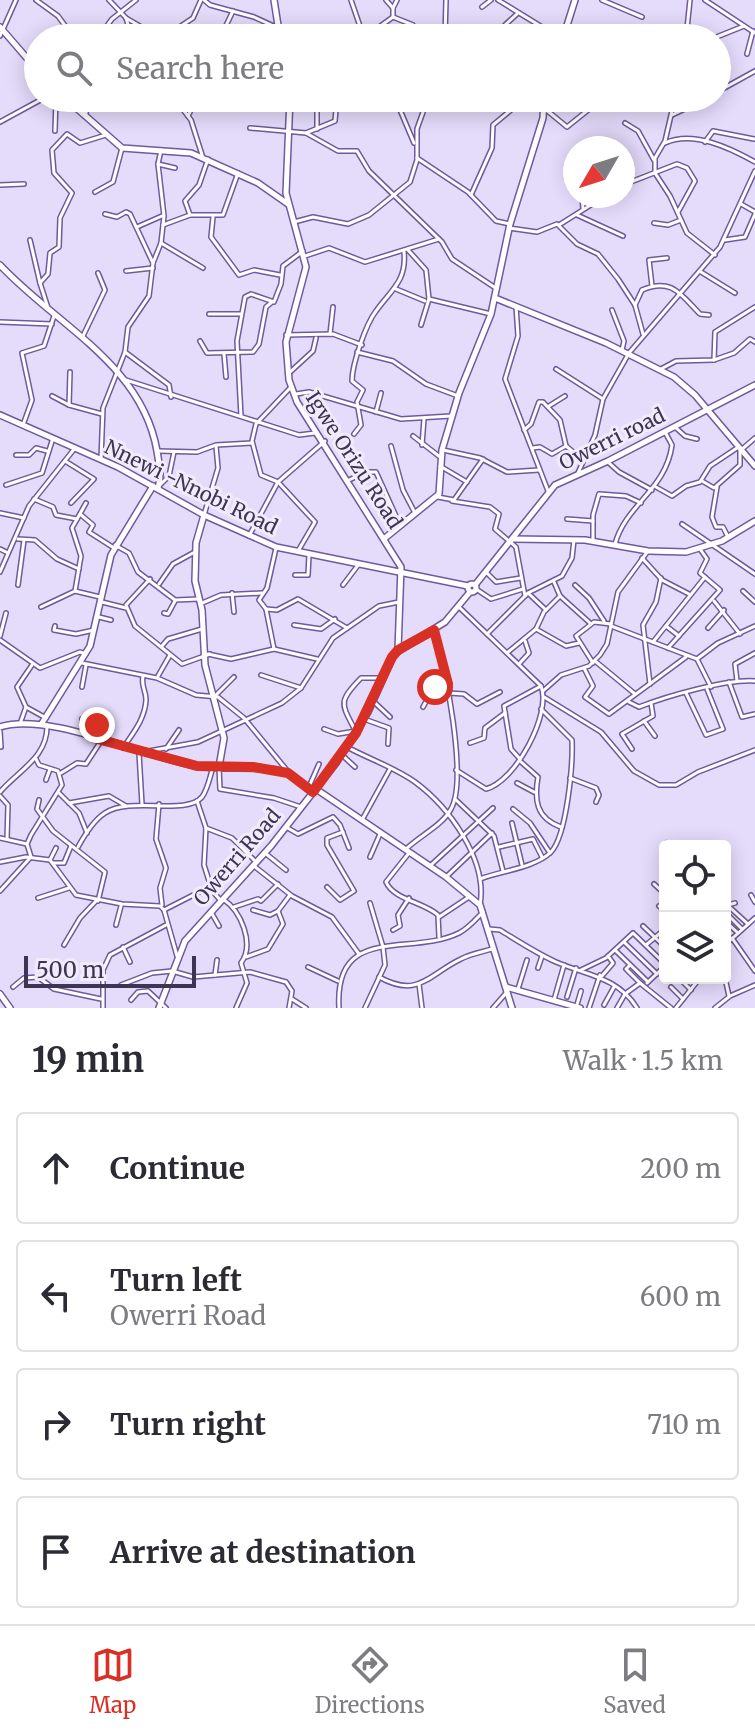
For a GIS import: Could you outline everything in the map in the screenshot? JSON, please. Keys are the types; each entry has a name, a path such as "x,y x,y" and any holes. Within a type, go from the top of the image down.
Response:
{"street":[{"path":"0,36 16,0"},
{"path":"36,0 64,24"},
{"path":"109,0 128,24"},
{"path":"110,24 136,0"},
{"path":"186,24 193,18 202,0 267,24"},
{"path":"274,0 277,24"},
{"path":"351,0 359,24"},
{"path":"386,0 393,8"},
{"path":"393,17 397,0"},
{"path":"445,24 446,0"},
{"path":"482,7 491,0"},
{"path":"499,0 537,24"},
{"path":"567,24 575,0"},
{"path":"602,0 642,17"},
{"path":"687,24 690,0"},
{"path":"705,0 754,32 747,54"},
{"path":"227,24 233,11"},
{"path":"508,24 518,13"},
{"path":"383,24 393,17"},
{"path":"393,17 410,24"},
{"path":"126,18 140,24"},
{"path":"731,31 745,26"},
{"path":"2,28 24,54"},
{"path":"731,84 755,71"},
{"path":"0,122 24,109"},
{"path":"55,131 56,112"},
{"path":"81,112 122,148 161,150 206,158 273,191 289,204"},
{"path":"85,116 86,112"},
{"path":"185,112 206,158 199,185 185,201 190,215"},
{"path":"188,116 190,112"},
{"name":"Igwe Orizu Road","path":"290,112 286,183 304,254 304,275 286,335 288,374 294,395 325,441 368,518 385,538 402,574 398,650"},
{"path":"317,112 317,129"},
{"path":"250,128 306,133 335,121 336,112"},
{"path":"401,112 417,160 471,195 496,221 537,232 547,226 559,225 583,209"},
{"path":"294,222 313,217 348,224 369,215 410,182 417,160 417,129 423,112"},
{"path":"471,195 492,148 493,125 509,112"},
{"path":"438,497 440,457 451,416 491,314 509,226 543,112"},
{"path":"549,112 567,127 586,112"},
{"path":"654,160 665,143 671,112"},
{"path":"670,116 678,112"},
{"path":"625,123 638,131 654,160 655,172 689,235 705,244 715,255"},
{"path":"705,142 713,131 754,139"},
{"path":"306,133 338,151 357,151 375,177 396,193 439,239 452,259 497,289"},
{"path":"40,283 48,273 50,253 59,247 60,218 72,193 54,173 52,150 67,134 80,143 106,135"},
{"path":"665,143 680,136 705,142 755,162"},
{"path":"95,192 112,183 122,148"},
{"path":"101,459 102,414 116,367 125,352 128,327 149,296 153,266 161,243 164,216 158,164 161,150"},
{"path":"158,164 175,168"},
{"path":"635,180 681,165 695,179 678,213"},
{"path":"578,474 595,435 603,399 626,352 715,255 725,240 755,171"},
{"path":"163,225 190,215 223,215 238,173"},
{"path":"0,185 24,184"},
{"path":"725,240 745,237 755,213 739,204"},
{"path":"105,214 117,217 128,212 153,266"},
{"path":"577,215 623,236"},
{"path":"137,227 151,218 164,216"},
{"path":"213,217 211,237 239,275 254,270 280,275"},
{"path":"654,223 668,225 681,220"},
{"path":"559,225 579,245 598,254 635,305 643,334"},
{"path":"200,341 205,352 239,354 258,348 266,307 280,289 283,266 304,254 324,248 365,262 439,239"},
{"path":"23,425 32,400 22,353 43,348 52,324 52,314 40,283 30,240"},
{"path":"161,243 203,268"},
{"path":"354,434 361,425 358,407 363,390 352,378 357,352 374,313 396,289 403,273 406,251"},
{"path":"406,251 426,270 428,300 421,325"},
{"path":"652,286 649,260 667,258"},
{"path":"0,265 52,314 116,367 126,380 150,423 157,451 157,486"},
{"path":"126,271 153,266"},
{"path":"701,272 735,293"},
{"path":"82,338 105,290 98,273"},
{"path":"635,305 642,290 667,284 681,291 700,314 709,315"},
{"path":"396,289 409,297 491,314"},
{"path":"241,416 237,341 241,314 248,294 272,302"},
{"path":"495,298 661,369 688,389 755,466"},
{"path":"516,306 518,336 505,379 548,492"},
{"path":"330,334 333,307"},
{"path":"714,360 715,332 755,307"},
{"path":"612,310 626,352"},
{"path":"209,314 241,314"},
{"path":"0,322 52,324"},
{"path":"286,335 330,334 362,345"},
{"path":"288,374 313,351 316,336"},
{"path":"661,369 676,361 714,360 734,353 750,339 755,342"},
{"path":"125,352 169,385 171,397"},
{"path":"357,352 393,361 426,384 458,396"},
{"path":"224,354 226,377"},
{"path":"556,369 603,399"},
{"path":"69,405 70,372"},
{"path":"126,380 171,397 303,436 318,432"},
{"name":"Owerri road","path":"472,588 548,492 755,385"},
{"path":"291,387 257,422 252,443 261,475 278,482 315,522 297,553"},
{"path":"294,395 307,391 401,419 451,416"},
{"path":"376,412 381,393"},
{"path":"52,396 69,405 102,414"},
{"path":"549,406 565,396"},
{"path":"524,430 531,424 539,402 549,406 564,427 566,446 583,460"},
{"name":"Nnewi -Nnobi Road","path":"0,415 101,459 157,486 204,515 276,547 472,588"},
{"path":"422,445 424,419"},
{"path":"675,427 685,436 697,439"},
{"path":"615,544 621,528 654,489 671,454 672,443 665,432"},
{"path":"413,436 440,457"},
{"path":"6,485 42,473 53,438"},
{"path":"608,461 619,472 670,497 702,481 710,466 755,438"},
{"path":"249,536 278,482 325,441"},
{"path":"157,451 197,452 216,445 252,443"},
{"path":"78,847 107,812 142,804 182,805 197,801 205,792 216,767 223,732 206,655 195,552 218,468 216,445"},
{"path":"391,446 403,490 415,513"},
{"path":"533,448 540,447 552,454 566,446"},
{"path":"16,455 31,455 36,448 47,451"},
{"path":"0,572 34,499 75,448"},
{"path":"702,481 710,489 741,464 738,449"},
{"path":"442,450 483,459 507,472 539,470"},
{"path":"7,839 8,805 0,794 36,759 43,747 45,722 83,663 114,547 157,486 169,476 174,452"},
{"path":"452,501 483,459"},
{"path":"65,461 94,479 71,503"},
{"path":"440,466 467,482"},
{"path":"348,481 366,472 376,472 400,525"},
{"path":"716,486 718,496 712,517 714,524 723,527 728,537"},
{"path":"593,541 593,521 599,494 626,496 641,503"},
{"path":"385,538 438,497"},
{"path":"438,497 493,509 500,516 495,529 511,541 520,559 523,589 546,610"},
{"path":"34,499 53,507 56,515 78,516 93,525 89,532 129,553 138,572 159,584 175,600 200,601 232,593 262,593"},
{"path":"75,591 79,541 72,530 86,503"},
{"path":"0,513 24,518"},
{"path":"567,519 593,521"},
{"path":"511,541 593,541 675,553 714,544 755,521"},
{"path":"682,524 755,574"},
{"path":"18,539 35,540 57,559 79,569"},
{"path":"18,585 24,540"},
{"path":"487,634 527,595 554,582 570,564 574,540"},
{"path":"274,649 266,609 259,600 267,588 276,547"},
{"path":"0,549 8,553"},
{"path":"668,648 714,601 720,588 700,571 707,559 700,549"},
{"path":"561,827 544,817 534,792 538,777 511,749 505,705 542,688 561,675 594,662 607,644 618,592 648,551"},
{"path":"159,584 173,564 195,552"},
{"path":"295,575 308,575 309,555"},
{"path":"642,558 661,578 690,594"},
{"path":"343,585 359,564"},
{"path":"486,572 496,582 521,578"},
{"path":"653,642 705,577"},
{"path":"650,684 644,620 656,602 661,578"},
{"path":"126,608 134,593 150,579"},
{"path":"554,582 560,596 591,624"},
{"path":"575,585 589,598 604,621 686,657 697,659 718,643 755,626"},
{"path":"398,650 434,630 460,608 472,588 491,599 523,589"},
{"path":"41,607 75,591 126,608 135,626 182,664 206,655 231,659 274,649 317,659"},
{"path":"743,591 755,602"},
{"path":"232,593 234,612"},
{"path":"507,653 536,629 546,610 560,596"},
{"path":"266,609 277,610 298,599 347,628"},
{"path":"164,613 168,614 175,600"},
{"path":"714,601 725,610 740,634"},
{"path":"140,753 166,749 223,732 244,718 282,703 301,688 329,642 386,603 401,603"},
{"path":"456,770 488,789 520,760 543,697 542,688 460,608"},
{"path":"708,628 725,610"},
{"path":"6,613 0,638 32,665 43,669 80,652 86,654"},
{"path":"97,617 111,620"},
{"path":"294,625 321,629 335,619"},
{"path":"604,621 591,624 576,636 594,662 635,694"},
{"path":"55,626 56,632 62,634 94,630"},
{"path":"666,626 680,636"},
{"path":"161,647 171,638 202,629"},
{"path":"536,629 566,646 579,643"},
{"path":"434,630 448,684 456,770 455,799 447,815 407,852 386,882 389,889 439,917"},
{"path":"519,664 529,653 524,640"},
{"name":"Owerri Road","path":"162,1006 177,956 189,936 265,853 342,755 364,719 398,650"},
{"path":"737,681 737,662 755,653"},
{"path":"157,678 170,655"},
{"path":"584,668 593,686 585,695 609,714 686,657"},
{"path":"686,693 704,734 721,731 697,659"},
{"path":"83,663 157,678 196,695 214,696 244,718 290,774 446,877 480,905"},
{"path":"82,687 83,663"},
{"path":"32,665 17,684 26,707 45,722"},
{"path":"261,675 301,688"},
{"path":"123,748 143,716 146,698 141,687 143,676"},
{"path":"214,696 234,677"},
{"path":"324,729 338,734 356,732 344,711 343,700 361,678 382,678"},
{"path":"628,702 639,707 729,682 755,681"},
{"path":"729,682 742,717 755,714"},
{"path":"423,707 433,689 448,684"},
{"path":"449,693 464,694 477,704 500,692"},
{"path":"543,697 601,732 634,771 659,785 676,785 704,769 755,750"},
{"path":"373,701 390,717"},
{"path":"632,749 622,734 653,715 651,703"},
{"path":"21,721 26,707"},
{"path":"480,879 550,853 561,827 572,740 541,709"},
{"path":"470,743 485,737 485,728 505,713"},
{"path":"81,733 82,719"},
{"path":"364,719 389,728 388,744"},
{"path":"1,747 0,729 21,721 45,722 140,753 216,767 253,767 290,774"},
{"path":"60,773 77,763 86,764 98,740 97,725 111,721"},
{"path":"644,721 655,736"},
{"path":"166,749 179,730"},
{"path":"347,747 415,782 463,835 480,879 480,905 512,1008"},
{"path":"140,753 142,804"},
{"path":"342,755 355,767"},
{"path":"36,759 60,773"},
{"path":"312,790 319,764"},
{"path":"216,767 220,789 274,798 301,807"},
{"path":"46,780 50,768"},
{"path":"362,820 390,769"},
{"path":"30,858 27,844 42,815 59,793 60,773"},
{"path":"568,778 582,779 596,788 599,795 596,802"},
{"path":"517,783 534,792"},
{"path":"59,793 79,813 87,833"},
{"path":"69,803 109,796 126,806"},
{"path":"455,799 492,833 503,871"},
{"path":"39,800 37,809 53,831 78,847 105,872 97,900 80,918 64,945"},
{"path":"197,801 206,828 204,865 211,887 222,900 234,907 248,942 246,957"},
{"path":"159,804 156,839 166,868 160,888 166,925 177,956"},
{"path":"430,866 493,808"},
{"path":"513,809 530,823 550,853"},
{"path":"286,827 298,834 333,817 349,848"},
{"path":"512,823 522,865"},
{"path":"206,828 236,842 290,895 332,917 359,954"},
{"path":"327,887 339,900 354,891 327,845 329,837 343,832"},
{"path":"446,877 492,833"},
{"path":"370,857 380,834"},
{"path":"0,838 27,844"},
{"path":"497,847 533,839 542,857"},
{"path":"0,862 30,858 64,864 72,844"},
{"path":"51,862 56,848"},
{"path":"265,853 286,870"},
{"path":"0,891 30,858"},
{"path":"51,862 69,888 97,900 122,904 163,908 211,887"},
{"path":"234,907 258,899 261,901 278,884"},
{"path":"654,884 659,889"},
{"path":"38,898 69,888"},
{"path":"253,910 268,916 278,911 290,895"},
{"path":"751,895 755,902"},
{"path":"439,917 470,896"},
{"path":"393,930 400,926 398,915 409,898"},
{"path":"365,1008 385,965 370,903"},
{"path":"731,904 735,903"},
{"path":"116,925 122,904"},
{"path":"731,909 748,924"},
{"path":"236,1008 247,983 246,971 241,963 246,957 269,947 283,924 278,911"},
{"path":"211,912 219,926"},
{"path":"339,1008 338,981 359,954 462,932 483,912"},
{"path":"439,917 440,938"},
{"path":"731,918 742,929"},
{"path":"755,918 731,939 755,971"},
{"path":"103,1008 105,962 123,945 166,925"},
{"path":"643,926 659,941"},
{"path":"731,927 738,933"},
{"path":"489,929 500,930 564,965 601,976 625,994 637,1008"},
{"path":"581,970 608,956 633,933 659,959"},
{"path":"646,945 659,933"},
{"path":"624,942 657,974"},
{"path":"123,945 130,962"},
{"path":"379,977 400,986 419,984 462,958 494,948"},
{"path":"615,950 644,984"},
{"path":"538,968 543,955"},
{"path":"589,1008 601,976 613,963 608,956"},
{"path":"215,975 217,960"},
{"path":"518,989 527,960"},
{"path":"554,1000 564,965"},
{"path":"630,965 626,969 673,1008 695,984"},
{"path":"308,967 338,981"},
{"path":"567,997 576,968"},
{"path":"121,985 152,973 172,971 193,977 246,971 283,980 291,989 289,1008"},
{"path":"617,1008 625,994 659,972"},
{"path":"13,987 24,978 38,977 54,989 101,999"},
{"path":"419,984 422,1008"},
{"path":"685,984 691,990"},
{"path":"726,984 729,996"},
{"path":"715,1008 729,996 755,985"},
{"path":"604,1005 614,986"},
{"path":"671,987 683,999"},
{"path":"506,989 518,989 578,1008 581,991"},
{"path":"493,1008 506,989"},
{"path":"131,1000 138,992 148,991 162,1006"},
{"path":"0,994 10,1008"},
{"path":"291,998 306,1008"}],"route":[{"path":"97,725 94,738 123,748 197,766 253,767 288,773 313,792 356,733 392,657 398,650 434,630 448,684 435,687"}]}
